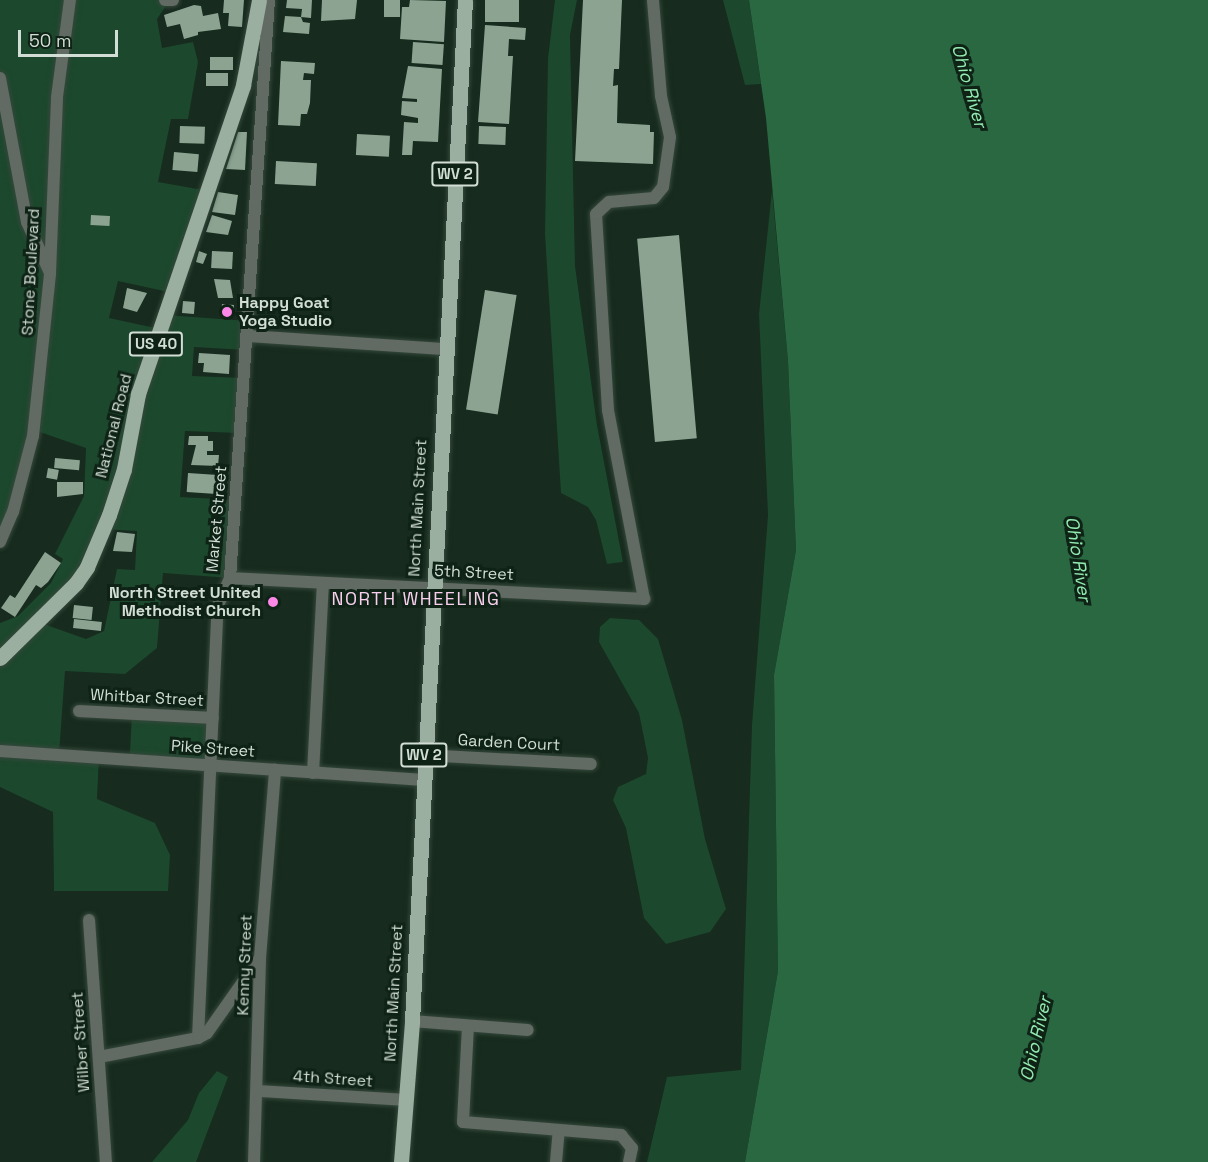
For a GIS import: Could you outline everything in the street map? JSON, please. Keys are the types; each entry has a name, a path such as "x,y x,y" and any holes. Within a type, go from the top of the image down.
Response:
{"main road":[{"name":"National Road","path":"0,658 76,583 87,567 109,515 124,469 138,394 243,85 259,0"},
{"name":"North Main Street","path":"401,1162 412,1022 432,588 465,0"}],"street":[{"name":"Stone Boulevard","path":"0,542 13,512 31,447 50,273 57,97 70,0"},
{"path":"165,0 173,0"},
{"name":"Market Street","path":"198,1038 218,605 230,578 269,0"},
{"name":"5th Street","path":"230,578 644,599 608,410 596,214 609,202 654,198 663,187 670,137 661,96 653,0"},
{"path":"0,78 27,222 50,273"},
{"path":"247,336 446,349"},
{"path":"313,773 323,583"},
{"name":"Whitbar Street","path":"79,711 213,718"},
{"name":"Pike Street","path":"0,752 424,780"},
{"name":"Garden Court","path":"424,755 591,764"},
{"name":"Kenny Street","path":"254,1162 259,1091 260,958 274,770"},
{"name":"Wilber Street","path":"89,920 106,1162"},
{"path":"99,1057 198,1038 207,1033 260,958"},
{"path":"412,1022 528,1030"},
{"path":"468,1026 463,1122 621,1135 632,1148 629,1162"},
{"name":"4th Street","path":"259,1091 405,1100"},
{"path":"556,1162 559,1130"}],"shaded area":[{"path":"0,0 170,0 157,19 162,48 193,42 198,62 188,119 171,119 158,182 209,191 173,293 118,281 109,318 160,329 166,315 248,321 246,350 194,347 192,376 244,378 240,433 185,431 180,497 235,500 230,578 163,573 157,648 125,674 65,671 59,754 99,757 97,799 155,823 170,855 168,891 54,891 53,812 0,787 0,623 18,616 51,583 63,559 55,554 84,496 86,448 34,430 0,542","holes":["103,529 137,531 135,570 117,569 104,631 86,639 38,622 87,567"]},
{"path":"555,0 577,0 570,35 575,266 597,425 623,562 607,564 596,520 588,507 561,493 545,234 548,58"},
{"path":"723,0 749,0 761,84 745,85"},
{"path":"772,190 788,361 796,550 774,675 778,971 745,1162 647,1162 667,1077 741,1070 752,725 768,515 759,314"},
{"path":"610,618 639,620 658,639 682,720 705,839 726,909 710,932 666,944 644,918 626,828 613,800 618,787 646,774 648,758 639,713 599,642 600,627"},
{"path":"132,714 213,718 211,763 130,759"},
{"path":"217,1071 228,1077 196,1162 152,1162 188,1120 199,1093"}],"water":[{"name":"Ohio River","path":"749,0 1208,0 1208,1162 745,1162 778,971 774,675 796,550 788,361 766,118"}],"building":[{"path":"224,0 244,0 242,27 228,26 229,13 223,13"},
{"path":"287,0 312,0 311,18 301,17 302,9 286,8"},
{"path":"322,0 357,0 355,19 321,21"},
{"path":"384,0 400,0 400,17 384,17"},
{"path":"410,0 446,1 444,42 400,39 402,7 409,7"},
{"path":"485,0 519,0 519,22 485,22"},
{"path":"583,0 622,0 619,69 614,69 613,86 618,85 617,123 650,125 650,132 654,132 653,164 575,161"},
{"path":"194,5 201,6 203,16 218,13 221,29 198,32 198,35 184,39 180,24 167,27 164,15"},
{"path":"285,16 301,17 303,22 310,23 309,34 283,32"},
{"path":"485,25 526,28 525,40 509,39 508,56 513,56 509,124 478,122"},
{"path":"413,42 444,44 442,65 412,63"},
{"path":"210,57 233,57 233,70 210,70"},
{"path":"281,61 315,63 314,74 304,73 303,80 311,80 310,103 307,114 301,114 300,126 278,125"},
{"path":"408,66 442,69 438,142 413,141 412,155 402,155 404,122 418,123 418,118 401,115 402,101 417,102 417,99 402,98"},
{"path":"206,73 228,73 228,86 206,86"},
{"path":"180,126 205,127 204,144 179,143"},
{"path":"479,126 506,127 505,145 478,144"},
{"path":"238,132 247,132 245,170 226,169"},
{"path":"357,134 390,136 389,157 356,155"},
{"path":"174,152 199,154 197,172 172,170"},
{"path":"276,161 317,163 316,186 275,184"},
{"path":"218,192 238,195 235,215 212,212"},
{"path":"91,215 110,216 109,226 90,225"},
{"path":"212,215 232,221 228,235 206,232"},
{"path":"679,235 697,438 655,442 637,239"},
{"path":"199,251 207,254 203,264 196,262"},
{"path":"212,251 233,252 232,269 211,268"},
{"path":"214,279 230,280 233,298 218,298"},
{"path":"127,288 147,293 137,312 123,308"},
{"path":"485,290 517,295 498,415 466,410"},
{"path":"183,301 195,302 194,314 182,313"},
{"path":"222,304 234,305 233,317 221,316"},
{"path":"199,353 230,355 229,374 203,372 204,363 198,363"},
{"path":"189,436 208,436 208,441 213,441 213,451 207,451 207,455 219,455 218,466 191,465 196,445 188,445"},
{"path":"55,458 80,460 79,470 54,468"},
{"path":"48,468 59,470 57,480 46,478"},
{"path":"188,473 218,475 217,494 187,492"},
{"path":"57,482 83,482 83,494 57,497"},
{"path":"117,532 135,534 132,552 113,551"},
{"path":"45,552 61,563 48,582 41,588 36,585 15,617 1,608 10,595 15,598"},
{"path":"74,605 93,607 92,620 73,618"},
{"path":"74,619 102,622 101,631 73,628"}],"place":[{"name":"Happy Goat Yoga Studio","path":"227,312"},
{"name":"North Street United Methodist Church","path":"273,602"}],"district":[{"name":"NORTH WHEELING","path":"416,599"}]}
